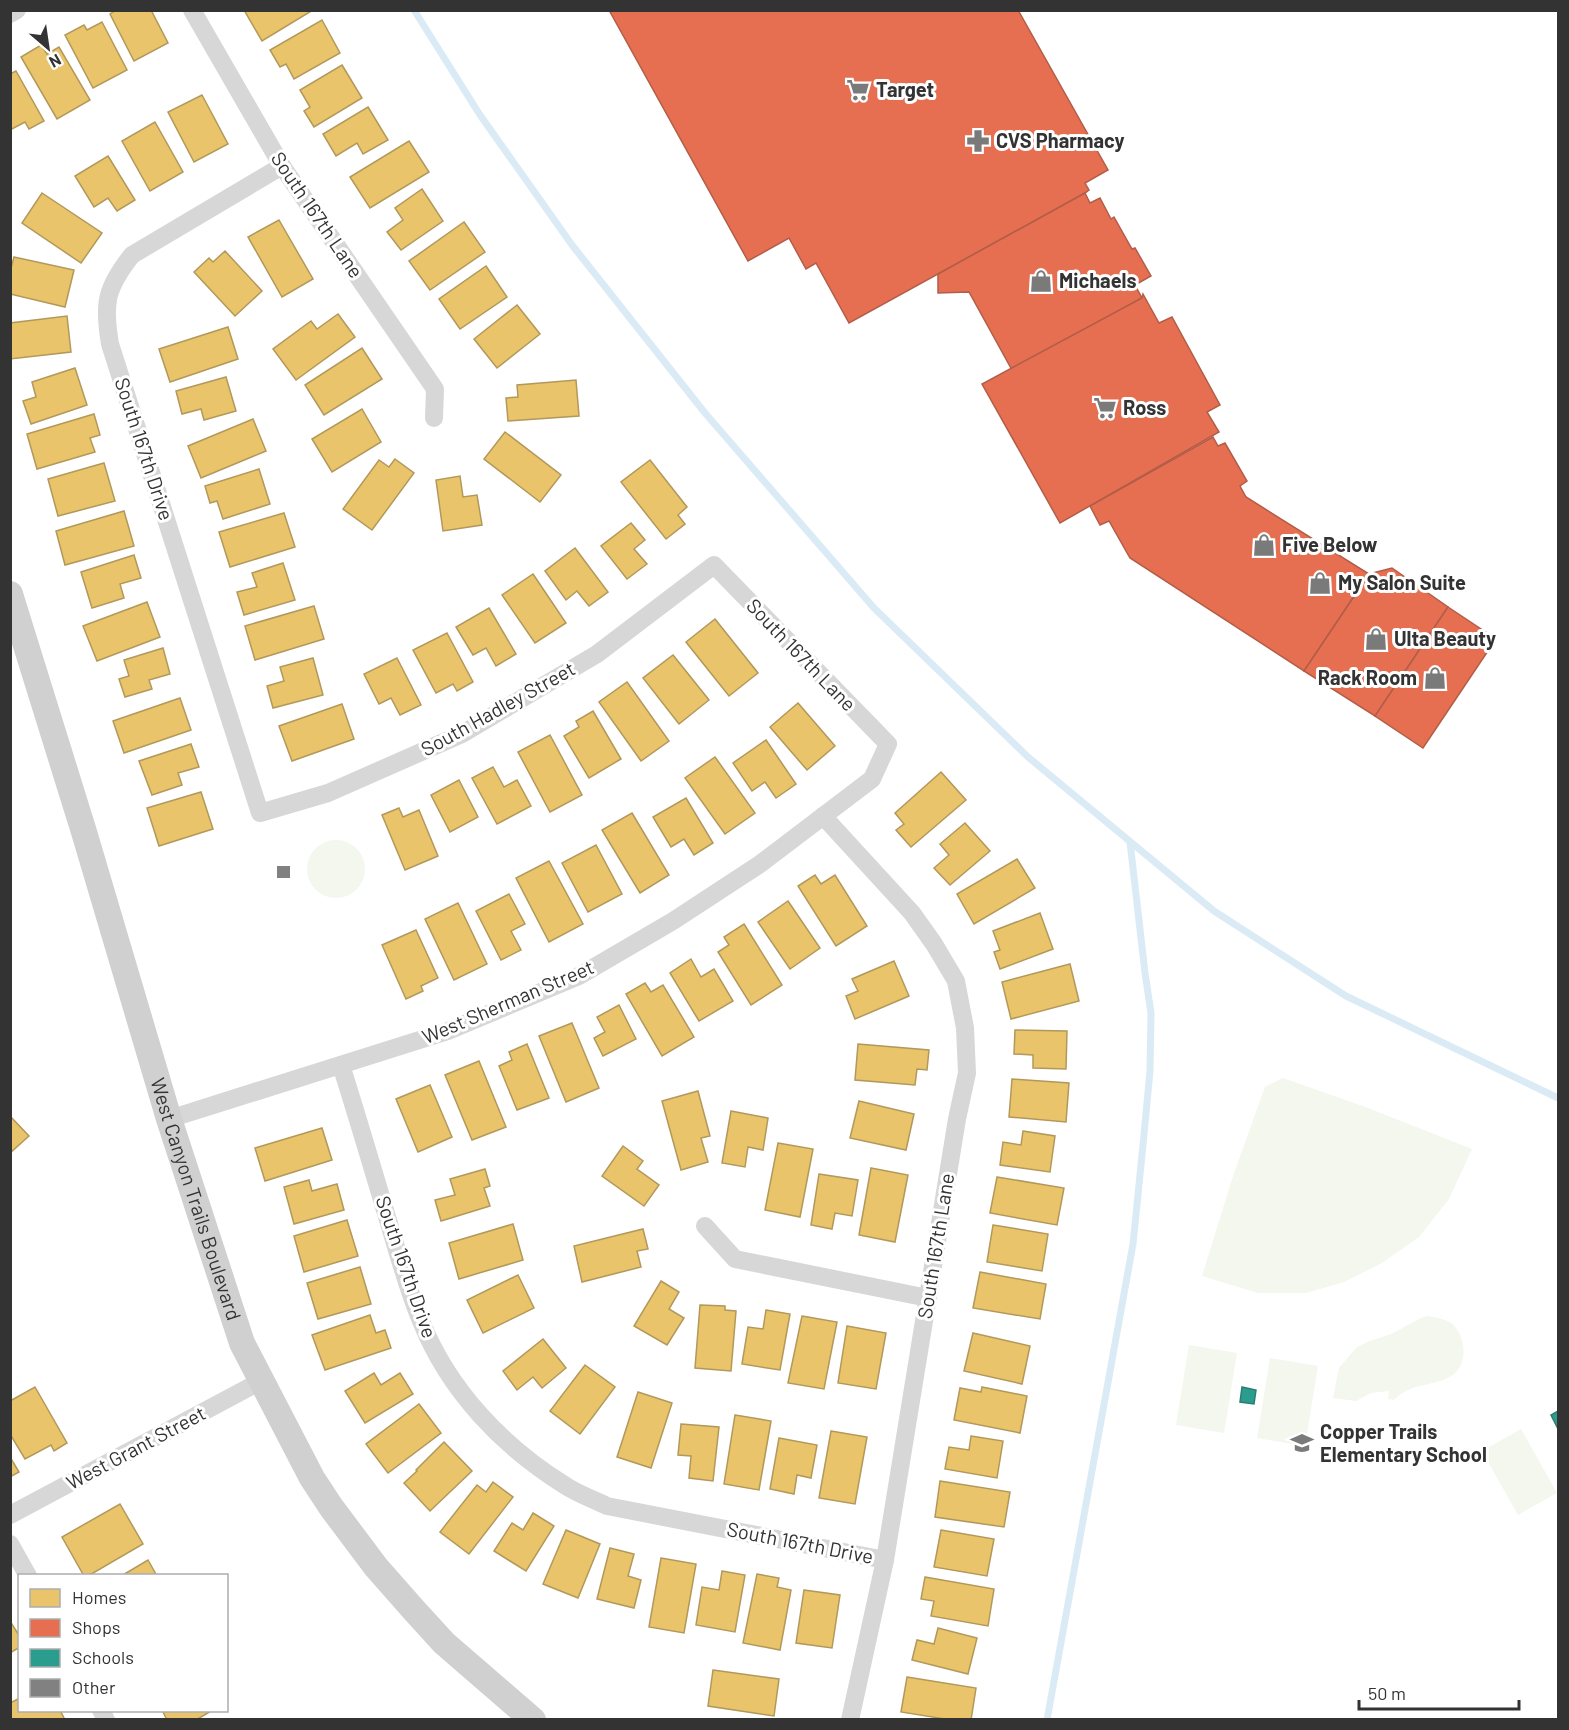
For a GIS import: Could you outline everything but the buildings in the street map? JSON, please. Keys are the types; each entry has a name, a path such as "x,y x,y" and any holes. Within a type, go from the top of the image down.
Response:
{"street":[{"path":"10,14 17,10"},
{"name":"South 167th Lane","path":"192,10 282,166 435,389 434,418"},
{"name":"South 167th Drive","path":"260,813 110,344 106,319 110,289 132,255 282,166"},
{"name":"South 167th Lane","path":"714,566 888,744"},
{"name":"South Hadley Street","path":"260,813 328,793 462,734 597,654 714,566"},
{"name":"West Canyon Trails Boulevard","path":"10,594 84,832 169,1119 242,1342 312,1478 376,1567 444,1643 533,1719"},
{"name":"West Sherman Street","path":"169,1119 448,1031 579,976 673,921 760,864 872,779 888,744"},
{"name":"South 167th Lane","path":"823,816 912,913 956,981 965,1028 968,1073 957,1119 885,1560 850,1719"},
{"name":"South 167th Drive","path":"341,1065 421,1322 440,1361 489,1426 520,1454 567,1488 607,1506 885,1560"},
{"path":"705,1226 735,1259 928,1298"},
{"name":"West Grant Street","path":"10,1515 261,1381"},
{"path":"10,1544 27,1574"}],"shaded area":[{"path":"330,840 342,840 357,848 365,863 365,875 357,890 342,898 330,898 315,890 307,875 307,863 315,848"},
{"path":"1283,1078 1368,1108 1472,1149 1449,1199 1419,1237 1382,1263 1344,1282 1306,1293 1258,1293 1202,1276 1234,1173 1265,1087"},
{"path":"1428,1316 1451,1323 1459,1334 1463,1348 1462,1363 1454,1374 1408,1390 1394,1400 1388,1399 1389,1391 1371,1393 1356,1401 1333,1398 1339,1368 1356,1348"},
{"path":"1189,1345 1237,1353 1224,1433 1176,1425"},
{"path":"1270,1358 1318,1366 1305,1446 1257,1438"},
{"path":"1521,1429 1557,1493 1518,1515 1482,1451"}],"waterway":[{"path":"414,10 480,115 572,245 705,413 874,608 1028,757 1214,911 1346,996 1558,1098"},
{"path":"1047,1720 1133,1244 1150,1071 1151,1013 1130,842"}],"place":[{"name":"Target","path":"858,90"},
{"name":"CVS Pharmacy","path":"978,141"},
{"name":"Michaels","path":"1041,281"},
{"name":"Ross","path":"1105,408"},
{"name":"Five Below","path":"1264,545"},
{"name":"My Salon Suite","path":"1320,583"},
{"name":"Ulta Beauty","path":"1376,639"},
{"name":"Rack Room","path":"1435,678"},
{"name":"Copper Trails Elementary School","path":"1302,1443"}]}
